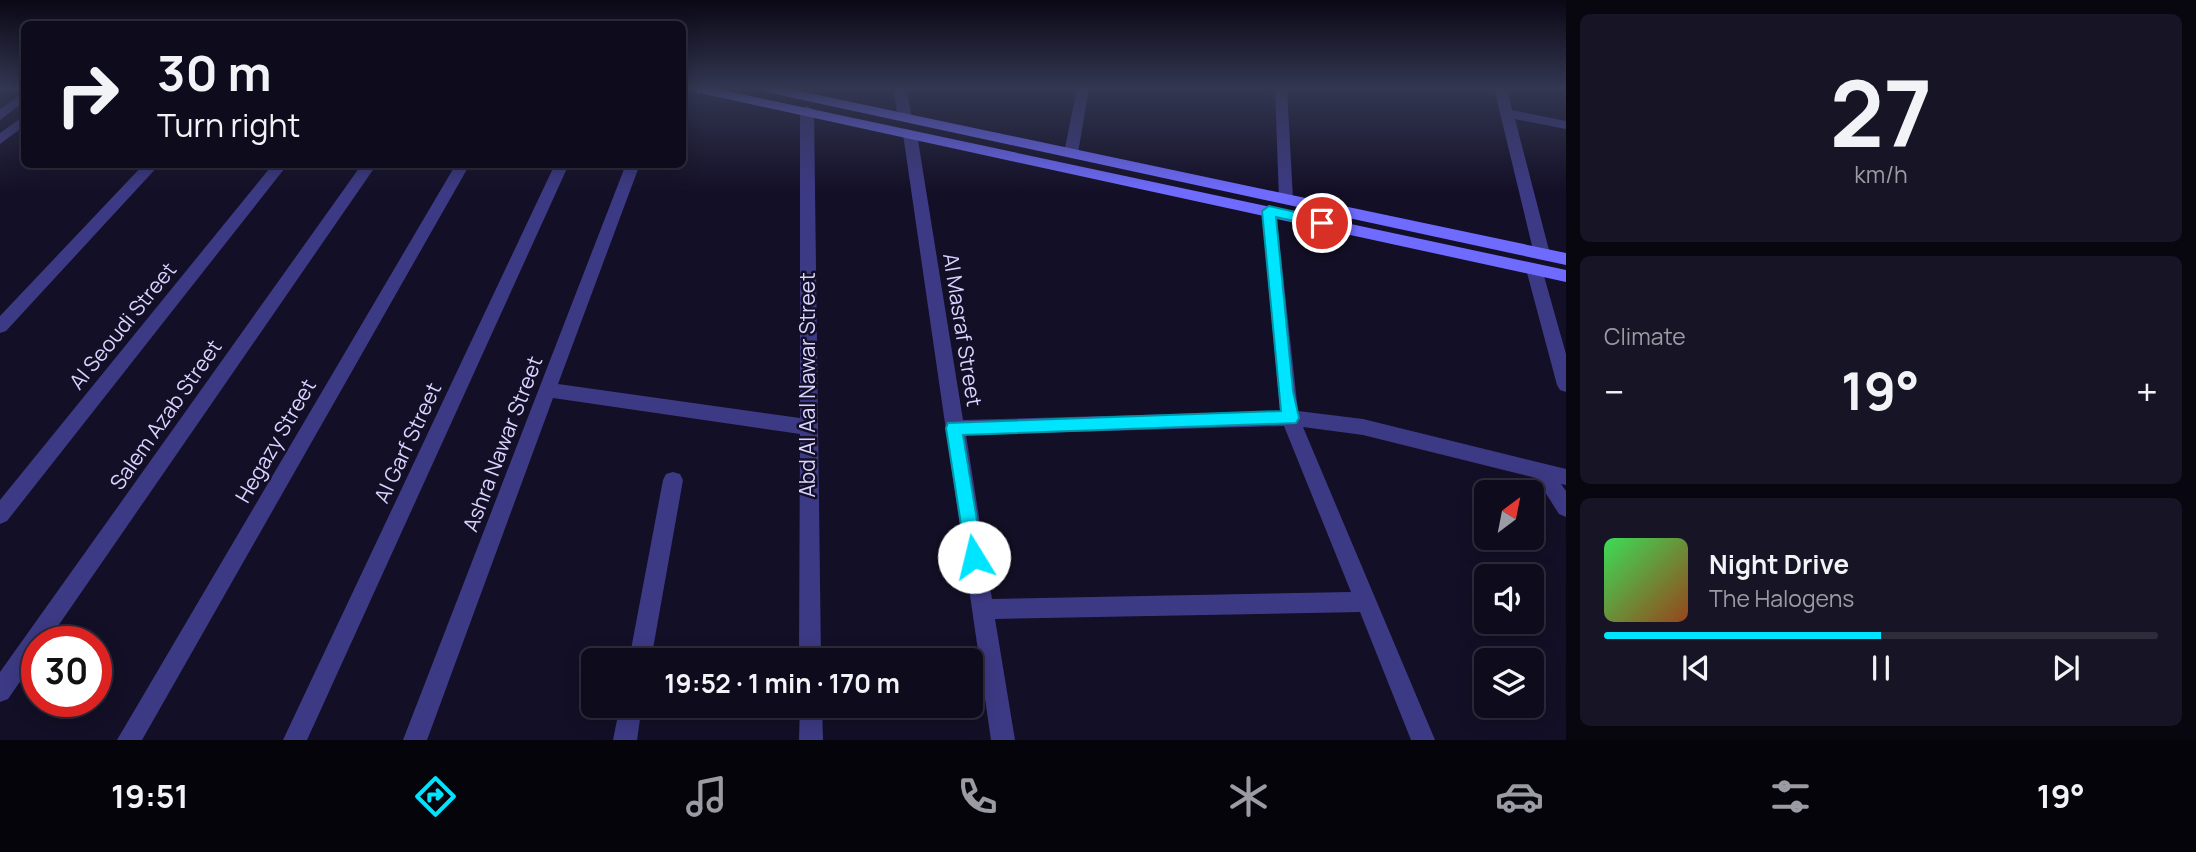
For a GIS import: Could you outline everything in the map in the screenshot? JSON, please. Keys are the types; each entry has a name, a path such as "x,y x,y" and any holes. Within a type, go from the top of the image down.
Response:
{"main road":[{"path":"891,123 1070,153 1286,199 1538,261 1566,276"},
{"path":"898,123 1269,211 1538,261 1566,259"}],"street":[{"path":"0,140 21,123"},
{"name":"Abd Al Aal Nawar Street","path":"807,123 810,648"},
{"path":"1070,153 1076,123"},
{"path":"1283,123 1286,199"},
{"path":"1508,123 1566,385"},
{"name":"Al Masraf Street","path":"907,125 1003,740"},
{"path":"0,327 149,168"},
{"name":"Al Seoudi Street","path":"0,515 278,168"},
{"name":"Salem Azab Street","path":"0,691 367,168"},
{"name":"Hegazy Street","path":"129,740 461,168"},
{"name":"Al Garf Street","path":"295,740 560,168"},
{"name":"Ashra Nawar Street","path":"415,740 631,168"},
{"path":"1269,211 1285,391 1290,418 1423,740"},
{"path":"548,390 807,427"},
{"path":"954,428 1290,418 1363,427 1566,477"},
{"path":"1542,471 1566,508"},
{"path":"642,648 673,480"},
{"path":"982,609 1366,602"},
{"path":"625,740 629,718"},
{"path":"811,718 811,740"}],"route":[{"path":"974,557 954,428 1290,418 1285,391 1269,211 1322,223"}]}
